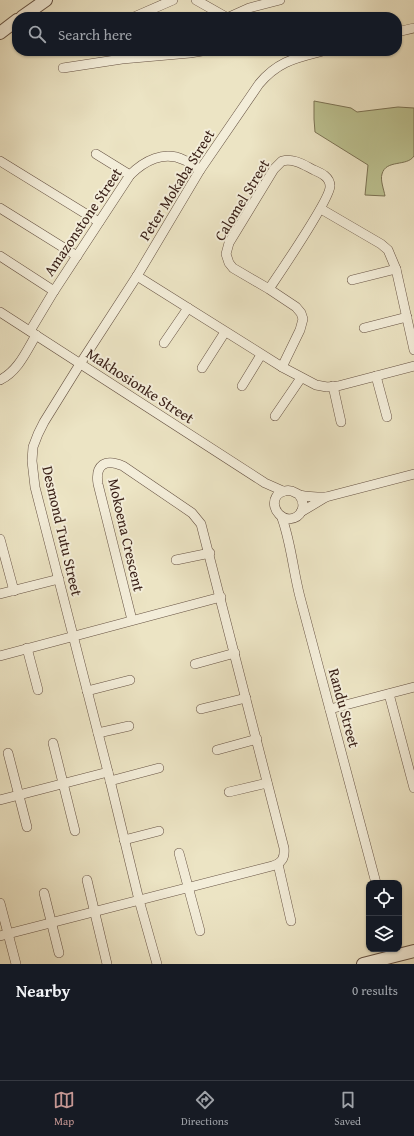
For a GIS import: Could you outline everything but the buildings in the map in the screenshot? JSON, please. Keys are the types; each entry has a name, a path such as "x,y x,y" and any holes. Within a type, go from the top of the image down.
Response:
{"street":[{"path":"29,12 46,0"},
{"path":"145,12 173,0"},
{"path":"196,0 218,12"},
{"path":"239,12 280,0"},
{"path":"0,33 12,24"},
{"path":"402,31 414,28"},
{"path":"63,68 117,56"},
{"name":"Peter Mokaba Street","path":"80,364 137,276 200,170 268,73 288,61 306,56"},
{"path":"96,154 130,176"},
{"name":"Amazonstone Street","path":"0,380 15,370 54,291 76,256 137,168 145,162 166,156 184,160 200,170"},
{"name":"Calomel Street","path":"269,289 321,208 330,188 330,182 326,177 297,162 287,160 278,164 229,243 226,254 228,264 233,268 269,289 296,307 301,313 303,319 300,330 282,367"},
{"path":"0,161 99,222"},
{"path":"0,208 76,256"},
{"path":"321,208 381,244 388,250 396,269 414,350"},
{"path":"0,256 54,291"},
{"path":"352,280 396,269"},
{"path":"137,276 261,355 316,385 333,386 414,366"},
{"path":"164,343 188,308"},
{"name":"Makhosionke Street","path":"0,312 265,482 283,491"},
{"path":"364,328 407,317"},
{"path":"202,368 226,332"},
{"path":"242,386 261,355"},
{"name":"Desmond Tutu Street","path":"80,364 38,434 33,447 32,461 35,487 88,691 139,900 157,964"},
{"path":"376,376 386,417"},
{"path":"275,416 301,378"},
{"path":"333,386 342,422"},
{"name":"Mokoena Crescent","path":"132,620 98,484 97,473 103,464 112,462 123,466 192,513 201,524 210,553 284,848 284,858 278,864"},
{"path":"265,482 277,513 282,518 289,519 326,497 414,474"},
{"path":"274,503 277,496 283,491 294,491 299,495 304,505 298,515"},
{"path":"299,495 326,497"},
{"name":"Randu Street","path":"289,540 298,515"},
{"name":"Randu Street","path":"282,518 289,540 295,578 375,880"},
{"path":"0,539 14,591"},
{"path":"176,560 210,553"},
{"path":"0,594 59,579"},
{"path":"0,656 73,635 221,597"},
{"path":"27,648 38,690"},
{"path":"195,664 235,653"},
{"path":"88,691 130,680"},
{"path":"330,709 414,687"},
{"path":"389,694 414,788"},
{"path":"201,709 246,698"},
{"path":"98,733 129,726"},
{"path":"217,750 256,739"},
{"path":"53,743 75,831"},
{"path":"8,753 27,827"},
{"path":"0,800 64,784 159,768"},
{"path":"230,792 267,783"},
{"path":"124,840 159,831"},
{"path":"179,853 200,931"},
{"path":"4,935 278,864 291,921"},
{"path":"87,880 107,964"},
{"path":"44,893 59,953"},
{"path":"0,903 4,935 16,964"},
{"path":"402,952 414,951"},
{"path":"363,964 394,952"}],"green space":[{"path":"314,101 351,108 357,112 398,107 414,108 414,156 407,161 388,166 384,169 381,179 385,196 365,195 368,165 315,132"}]}
